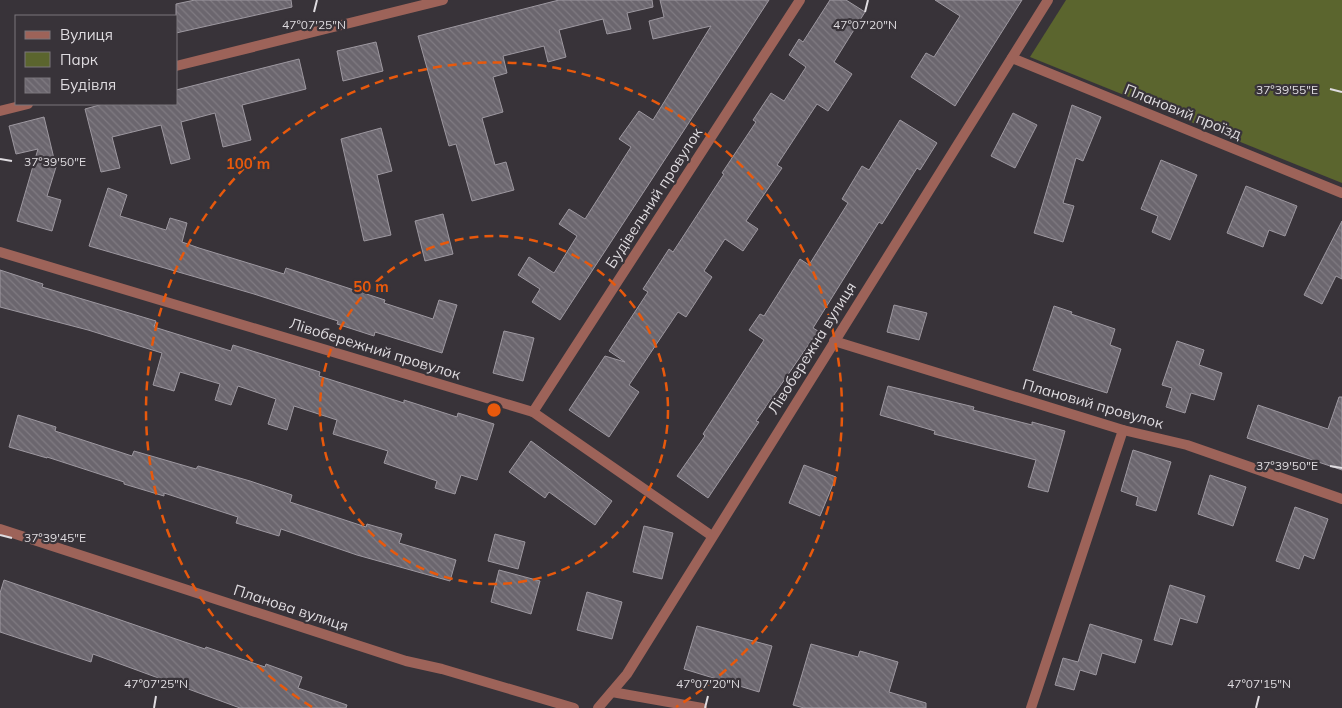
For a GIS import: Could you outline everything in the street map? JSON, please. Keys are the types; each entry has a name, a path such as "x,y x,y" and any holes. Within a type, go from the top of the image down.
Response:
{"street":[{"path":"178,66 443,0"},
{"name":"Будівельний провулок","path":"533,412 800,0"},
{"name":"Лівобережна вулиця","path":"598,708 627,674 1048,0"},
{"name":"Плановий проїзд","path":"1012,58 1342,193"},
{"path":"0,111 24,105"},
{"name":"Лівобережний провулок","path":"0,252 533,412 712,536"},
{"name":"Плановий провулок","path":"834,341 1123,430 1187,445 1342,499"},
{"path":"1031,708 1123,430"},
{"name":"Планова вулиця","path":"0,528 406,662 442,669 574,708"},
{"path":"612,692 702,708"}],"green space":[{"path":"1066,0 1342,0 1342,183 1030,57"}],"building":[{"path":"195,0 291,0 292,7 178,33 176,4"},
{"path":"559,0 652,0 653,7 627,13 631,29 607,34 603,19 559,30 566,57 548,62 544,46 503,56 507,73 493,77 503,112 482,118 495,165 506,162 514,190 472,201 456,144 449,146 418,36"},
{"path":"660,0 769,0 560,320 532,302 540,289 518,275 529,257 554,273 577,236 559,224 569,209 585,219 631,147 619,139 639,111 653,120 711,26 653,39 649,21 664,17"},
{"path":"830,0 846,0 865,12 834,62 852,74 828,111 817,104 777,165 782,168 746,221 758,229 743,251 725,239 704,271 712,277 686,317 678,312 629,385 639,392 609,437 569,410 605,356 625,362 609,351 648,292 643,289 669,249 673,252 724,174 722,173 756,122 753,120 771,93 784,101 806,67 789,55 799,39 803,42"},
{"path":"935,0 1022,0 955,106 911,77 926,53 934,57 960,16"},
{"path":"376,42 383,71 343,81 337,51"},
{"path":"299,59 306,89 242,105 251,140 223,147 215,113 181,122 190,159 171,164 161,125 112,137 120,168 101,172 85,109 99,105 178,105 178,89"},
{"path":"1072,105 1101,117 1083,161 1076,158 1063,203 1074,206 1063,242 1034,233"},
{"path":"1013,113 1037,125 1015,168 991,156"},
{"path":"44,117 56,167 47,196 61,200 52,231 17,221 38,149 16,154 9,126"},
{"path":"900,120 937,143 920,170 917,168 882,224 879,222 813,328 818,331 756,421 759,422 708,498 677,476 705,436 703,434 764,340 749,330 760,314 764,316 800,259 809,265 848,203 842,199 862,166 869,170"},
{"path":"381,128 392,171 377,175 391,235 364,241 341,139"},
{"path":"1161,160 1197,175 1170,240 1152,232 1158,216 1141,209"},
{"path":"1246,186 1297,206 1285,236 1269,230 1263,247 1227,233"},
{"path":"108,188 127,195 120,216 166,230 170,218 187,223 182,242 199,248 284,274 286,268 385,300 384,303 433,319 439,300 457,305 442,353 375,332 374,336 337,324 338,321 254,294 89,246"},
{"path":"443,214 453,254 425,261 415,221"},
{"path":"1342,221 1342,279 1336,276 1322,304 1304,295"},
{"path":"0,270 43,284 42,287 156,321 154,327 231,351 233,345 320,372 319,376 404,403 404,400 457,417 458,413 494,424 477,480 461,475 455,494 435,488 437,481 384,463 388,451 333,434 337,420 294,406 287,430 268,424 276,399 238,386 231,405 215,400 220,384 180,372 174,391 153,385 162,353 88,330 0,307"},
{"path":"894,305 927,313 919,340 887,332"},
{"path":"1054,306 1115,329 1110,345 1121,349 1107,393 1033,370"},
{"path":"504,331 534,338 523,381 493,373"},
{"path":"1177,341 1204,350 1199,365 1222,373 1214,400 1191,393 1185,413 1166,407 1172,388 1162,385"},
{"path":"888,386 974,407 973,410 1032,425 1032,422 1065,431 1048,492 1028,487 1036,460 934,434 935,431 880,415"},
{"path":"1339,397 1342,397 1342,470 1247,438 1258,405 1328,429"},
{"path":"18,415 56,427 55,431 132,456 134,451 196,469 198,466 250,481 292,495 290,502 366,527 367,524 402,534 399,543 456,560 450,581 357,555 281,529 279,536 236,523 238,517 164,493 164,496 124,484 124,482 47,457 9,447"},
{"path":"531,441 612,501 595,525 549,492 545,498 509,472"},
{"path":"1133,450 1171,462 1156,511 1136,505 1138,497 1121,491"},
{"path":"804,465 836,477 820,516 789,503"},
{"path":"1210,475 1246,487 1233,526 1198,514"},
{"path":"1295,507 1328,519 1314,559 1304,555 1299,569 1276,561"},
{"path":"644,526 673,533 662,579 633,572"},
{"path":"495,534 525,542 518,569 488,561"},
{"path":"499,570 540,581 531,614 491,602"},
{"path":"4,580 205,649 206,647 265,667 266,664 302,677 298,688 347,705 346,708 240,708 93,654 91,662 0,632 0,593"},
{"path":"1170,585 1205,596 1197,623 1180,618 1172,645 1154,640"},
{"path":"587,592 622,602 612,639 577,630"},
{"path":"1090,624 1142,640 1135,663 1102,653 1096,675 1080,670 1074,690 1055,685 1063,658 1078,662"},
{"path":"697,626 772,646 759,692 684,669"},
{"path":"811,644 858,657 860,651 898,662 889,692 926,703 926,708 804,708 793,705"}]}
